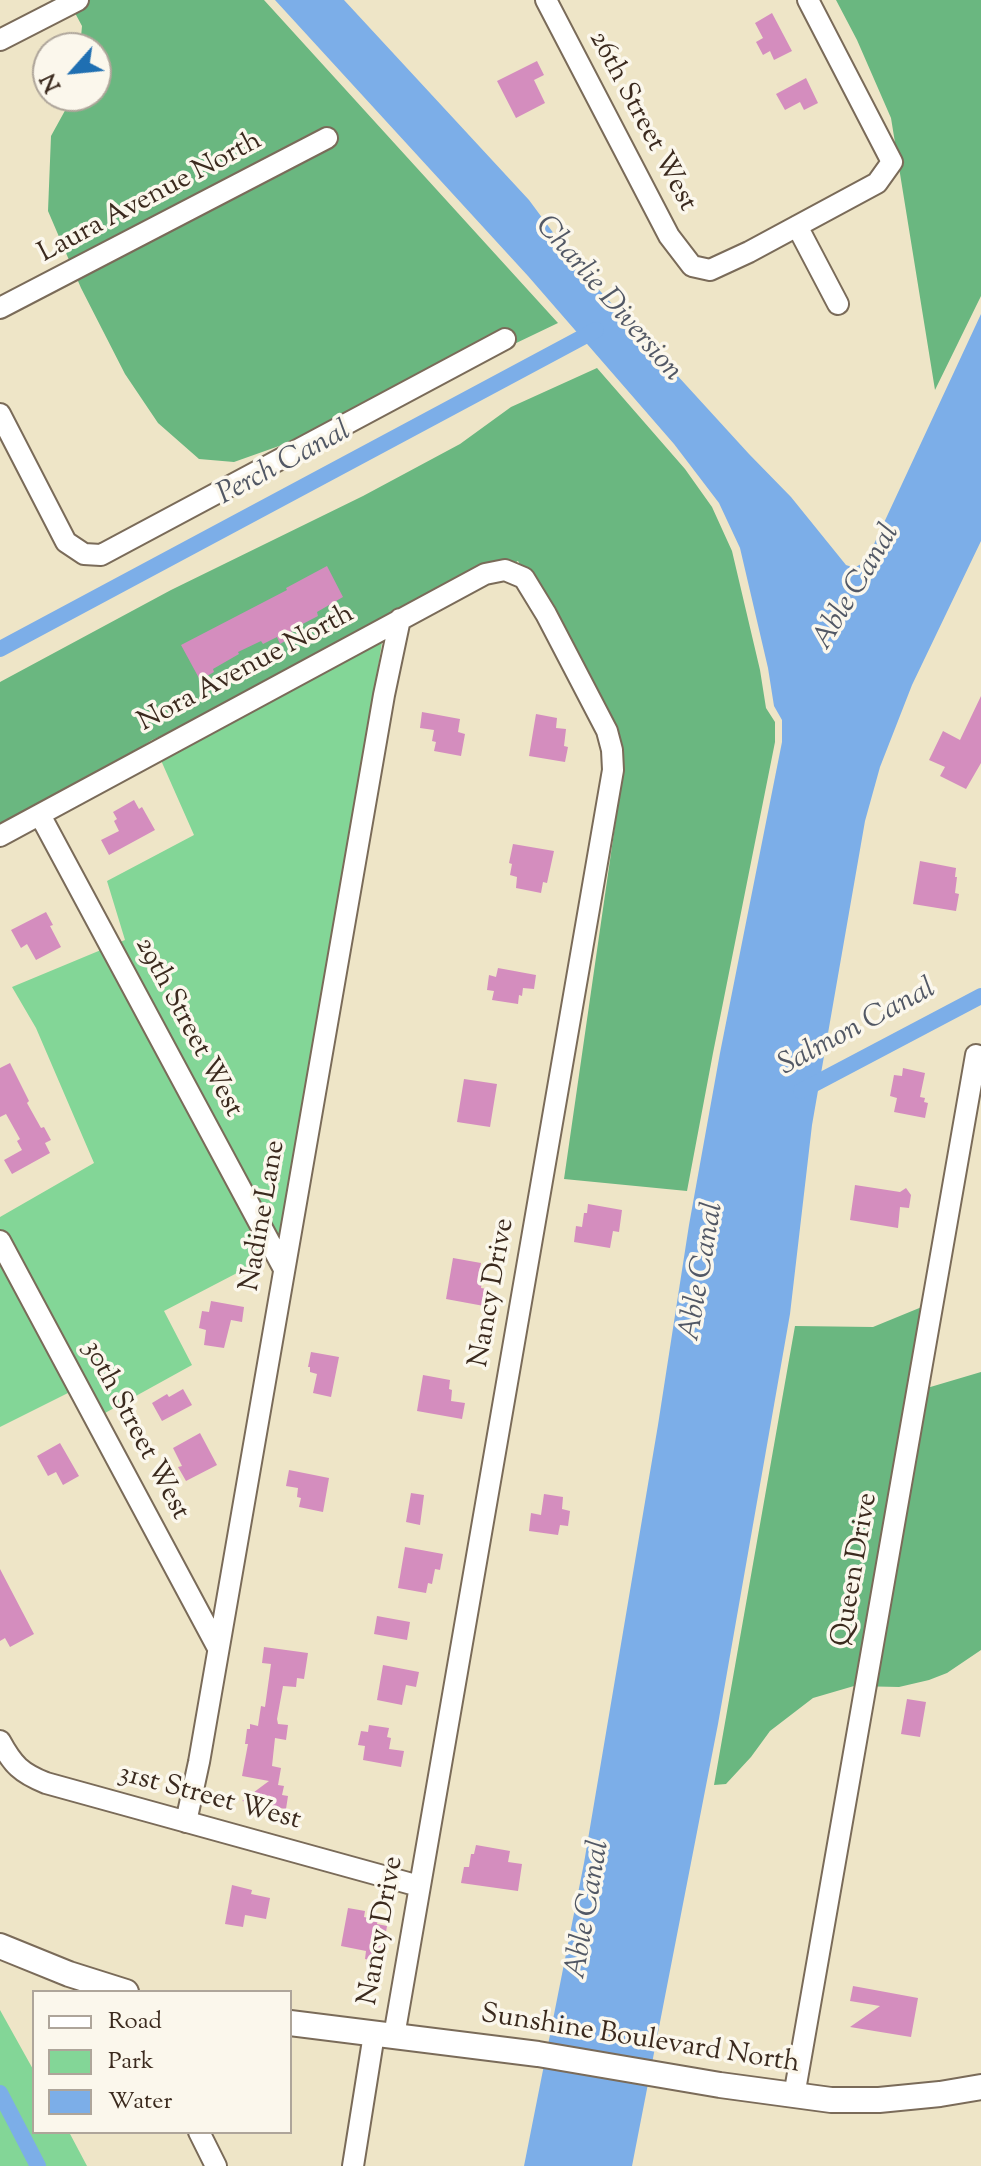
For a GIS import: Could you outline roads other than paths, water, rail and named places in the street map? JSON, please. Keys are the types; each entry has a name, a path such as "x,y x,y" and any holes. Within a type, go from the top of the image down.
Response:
{"street":[{"path":"0,40 78,0"},
{"name":"26th Street West","path":"546,0 669,236 692,266 710,270 797,226"},
{"path":"808,0 892,162 877,183 797,226 838,304"},
{"name":"Laura Avenue North","path":"0,308 327,138"},
{"path":"0,414 66,542 84,554 101,555 505,339"},
{"name":"Nora Avenue North","path":"0,836 485,574 505,570 524,578"},
{"name":"Nancy Drive","path":"353,2166 419,1886 613,770 607,731 524,578"},
{"name":"Nadine Lane","path":"186,1822 199,1762 381,711 400,619"},
{"name":"29th Street West","path":"40,815 284,1269"},
{"name":"Queen Drive","path":"794,2096 976,1055"},
{"name":"30th Street West","path":"0,1241 218,1648"},
{"name":"31st Street West","path":"0,1741 11,1761 36,1779 419,1886"},
{"path":"0,1946 69,1974 120,1990"},
{"name":"Sunshine Boulevard North","path":"292,2023 538,2054 831,2100 879,2100 981,2087"},
{"path":"200,2134 216,2166"}],"water":[{"path":"275,0 344,0 529,200 580,269 791,497 846,565 858,566 868,557 981,314 981,541 912,685 880,767 865,821 812,1125 790,1314 718,1724 632,2166 524,2166 584,1863 689,1225 782,742 782,720 774,706 740,548 719,503 674,444 528,276"}],"waterway":[{"name":"Perch Canal","path":"0,649 596,330"},
{"name":"Salmon Canal","path":"801,1091 981,996"},
{"path":"0,2093 38,2166"}],"water label":[{"name":"Charlie Diversion","path":"607,300"},
{"name":"Able Canal","path":"858,588"},
{"name":"Able Canal","path":"704,1272"},
{"name":"Able Canal","path":"590,1910"}]}
